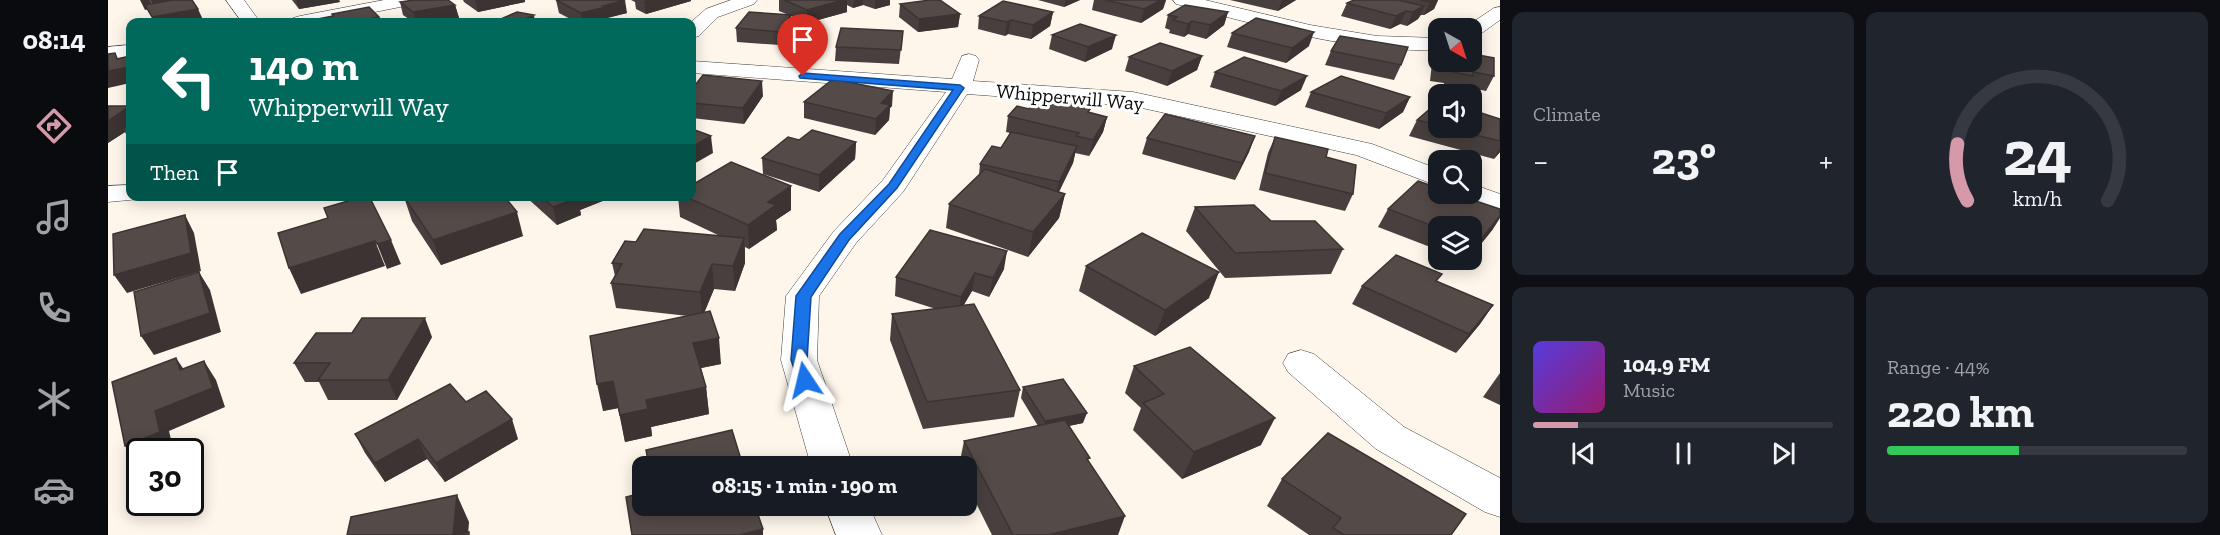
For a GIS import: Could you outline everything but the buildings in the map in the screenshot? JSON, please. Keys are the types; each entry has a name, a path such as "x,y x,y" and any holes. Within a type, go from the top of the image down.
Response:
{"street":[{"path":"235,0 248,18"},
{"path":"320,18 410,0"},
{"path":"696,28 712,13 748,0"},
{"path":"1182,0 1335,34 1388,43 1428,44"},
{"path":"1482,24 1500,12"},
{"path":"108,53 126,51"},
{"name":"Whipperwill Way","path":"696,67 964,74 1133,99 1363,149 1428,173"},
{"path":"829,456 799,360 803,296 845,237 893,186 964,74"},
{"path":"108,194 126,193"},
{"path":"1482,196 1500,204"},
{"path":"1301,363 1390,438 1500,499"},
{"path":"851,516 859,535"}],"route":[{"path":"803,76 960,88 893,186 845,237 803,296 799,360 805,380"}]}
